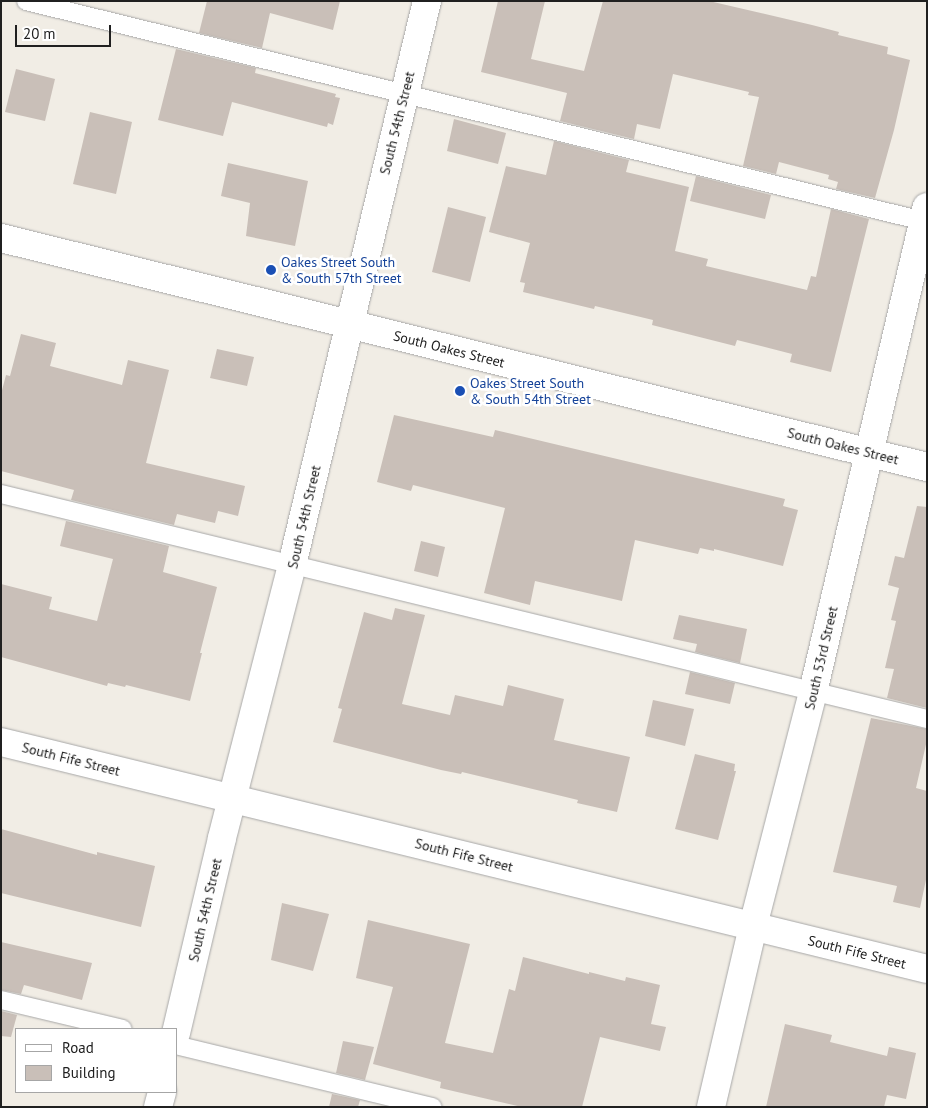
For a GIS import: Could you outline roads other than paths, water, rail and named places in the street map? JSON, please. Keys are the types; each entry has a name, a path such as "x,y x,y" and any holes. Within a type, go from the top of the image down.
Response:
{"street":[{"name":"South 54th Street","path":"177,1028 232,798 292,565 427,1"},
{"name":"South 53rd Street","path":"711,1107 753,926 813,692 926,217"},
{"name":"South Oakes Street","path":"1,238 927,467"},
{"name":"South Fife Street","path":"1,742 927,969"},
{"path":"158,1107 162,1093"}],"lane":[{"path":"26,1 404,94 926,217"},
{"path":"1,494 927,719"},
{"path":"1,1000 119,1028"},
{"path":"178,1045 433,1107"}],"place":[{"name":"Oakes Street South & South 57th Street","path":"271,270"},
{"name":"Oakes Street South & South 54th Street","path":"460,391"}]}
